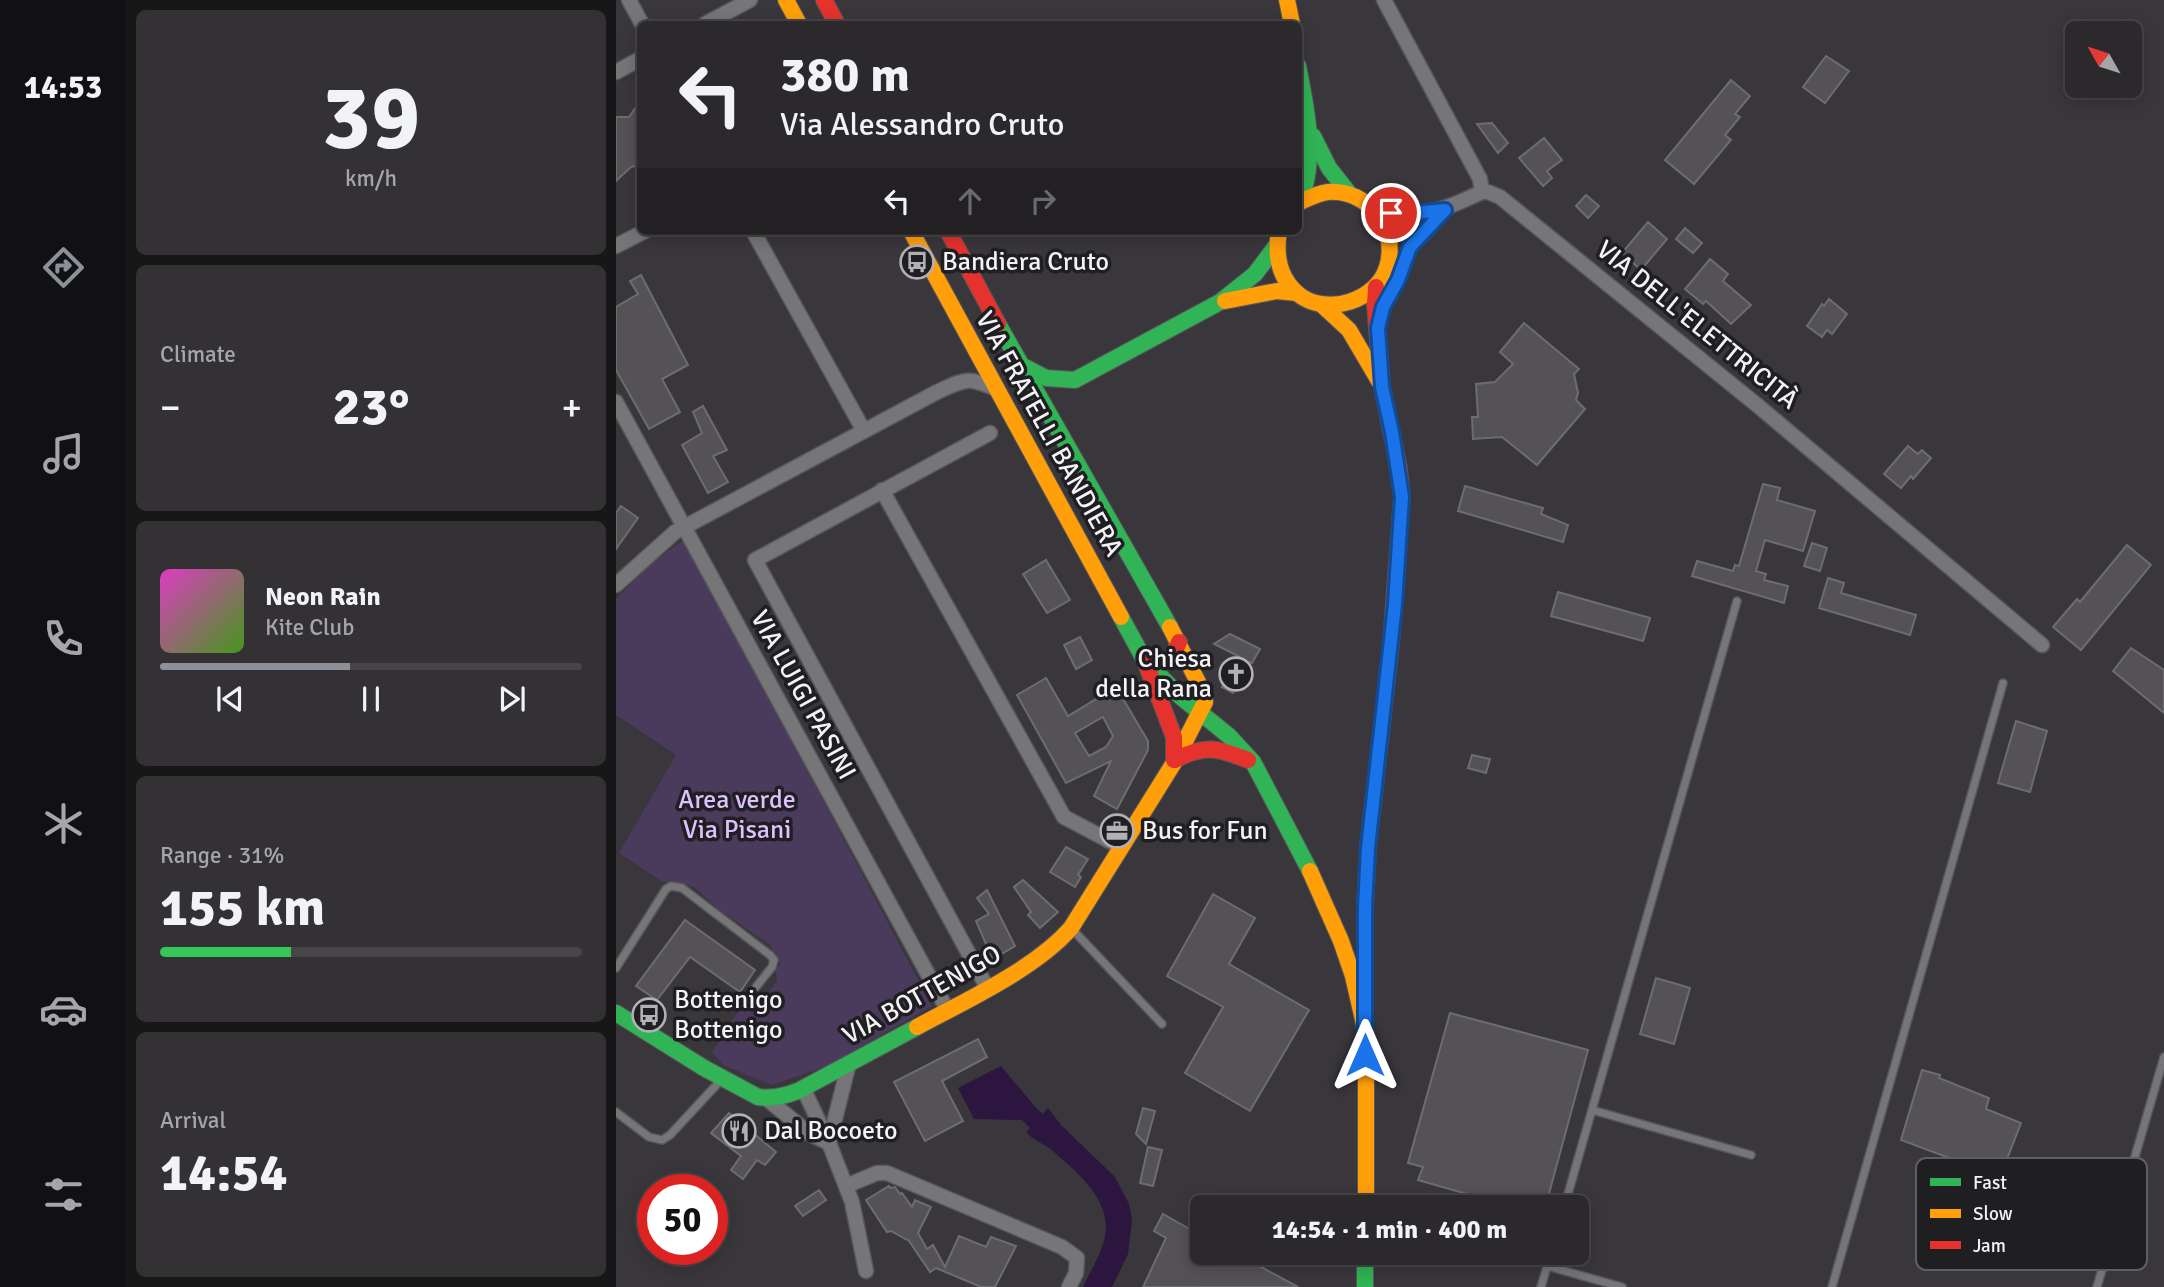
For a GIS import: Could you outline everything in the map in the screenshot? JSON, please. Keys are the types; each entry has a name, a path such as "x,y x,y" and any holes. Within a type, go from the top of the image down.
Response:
{"main road":[{"path":"786,0 797,21"},
{"path":"824,0 835,21"},
{"path":"1287,0 1291,21"},
{"path":"1302,89 1309,129 1310,171 1302,194"},
{"path":"1309,129 1329,168 1348,192"},
{"path":"1302,201 1315,194 1348,192 1376,209 1386,223 1391,240 1385,274 1376,288 1360,300 1342,306 1322,305"},
{"name":"VIA FRATELLI BANDIERA","path":"913,235 1144,661 1174,737 1175,761"},
{"name":"VIA FRATELLI BANDIERA","path":"950,235 1020,364 1054,401 1204,694 1205,702 1201,712 1156,675 1144,661"},
{"path":"1278,238 1278,263 1285,280 1297,293"},
{"path":"1220,302 1255,274 1278,238"},
{"path":"1366,1195 1365,907 1368,848 1395,604 1402,497 1382,387 1376,288"},
{"path":"1220,302 1277,291 1297,293 1322,305 1352,331 1382,387"},
{"name":"VIA FRATELLI BANDIERA","path":"1054,401 1074,380 1220,302"},
{"path":"1020,364 1058,382 1074,380"},
{"path":"1144,661 1167,662 1172,659 1179,642"},
{"path":"1175,761 1201,712 1229,736 1253,762 1298,845 1341,941 1353,976 1366,1032"},
{"path":"1175,761 1194,749 1210,747 1253,762"},
{"name":"VIA BOTTENIGO","path":"767,1099 803,1088 948,1011 988,989 1057,944 1071,928 1175,761"},
{"path":"616,1013 749,1093 767,1099"},
{"path":"1365,1265 1365,1287"}],"street":[{"path":"629,0 640,21"},
{"path":"711,21 750,0"},
{"path":"1376,209 1403,214 1445,210 1482,192 1480,178 1384,0"},
{"path":"616,72 637,61"},
{"name":"VIA DELL'ELETTRICITÀ","path":"1482,192 1500,197 1531,220 1757,405 2042,645"},
{"path":"1378,328 1383,307 1398,280 1410,247 1445,210"},
{"path":"1390,257 1406,241 1429,228"},
{"path":"616,246 637,235"},
{"path":"755,235 864,431"},
{"path":"617,583 684,527 937,392 974,379 996,389"},
{"name":"VIA LUIGI PASINI","path":"616,402 948,1011"},
{"path":"988,989 755,559 990,433"},
{"path":"882,490 1064,817 1121,847"},
{"path":"831,1148 849,1063"},
{"path":"803,1088 852,1202 866,1271"},
{"path":"767,1099 831,1148"},
{"path":"844,1181 887,1173 1062,1247 1077,1258 1078,1264 1069,1287"}],"lane":[{"path":"1568,1195 1737,601"},
{"path":"1832,1287 2003,682"},
{"path":"616,968 666,889 671,886 682,888 770,955 774,960 772,967 756,987"},
{"path":"1071,928 1162,1024"},
{"path":"2135,1158 2164,1057"},
{"path":"616,1112 649,1137 662,1140 670,1135 723,1078"},
{"path":"1591,1110 1751,1155"},
{"path":"1541,1287 1547,1266 1622,1287"},
{"path":"2097,1287 2102,1270"}],"green space":[{"name":"Area verde Via Pisani","path":"685,539 932,1006 827,1066 772,1085 723,1065 712,1052 750,993 763,1000 777,981 775,968 781,964 770,945 718,909 694,887 661,881 619,853 676,755 616,715 616,599 650,564"}],"shaded area":[{"path":"1001,1066 1036,1108 1043,1114 1048,1108 1061,1125 1115,1177 1129,1204 1132,1220 1128,1254 1112,1287 1083,1287 1100,1252 1106,1232 1101,1205 1085,1181 1050,1149 1032,1138 1026,1132 1030,1128 1022,1120 974,1119 958,1088"}],"building":[{"path":"1826,56 1849,71 1825,103 1803,87"},
{"path":"1731,80 1750,96 1735,114 1740,117 1725,135 1731,140 1694,184 1665,160"},
{"path":"637,105 637,166 631,167 616,181 616,117 629,117"},
{"path":"1492,123 1508,143 1498,153 1477,124"},
{"path":"1544,138 1562,160 1547,171 1552,178 1543,186 1519,158"},
{"path":"1586,195 1599,206 1588,218 1576,206"},
{"path":"1648,222 1667,239 1641,270 1622,253"},
{"path":"1685,228 1702,243 1693,253 1676,239"},
{"path":"1710,259 1728,274 1723,281 1751,305 1731,324 1706,301 1703,304 1685,289"},
{"path":"641,275 688,365 662,379 680,412 649,429 616,370 616,307 638,294 630,281"},
{"path":"1829,299 1847,314 1832,334 1827,330 1822,337 1807,326 1822,304 1824,306"},
{"path":"1524,323 1579,369 1574,374 1578,393 1576,400 1585,409 1537,465 1502,437 1473,439 1472,417 1478,417 1476,384 1495,382 1513,364 1500,352"},
{"path":"703,406 727,450 713,456 728,482 708,493 682,445 702,433 693,412"},
{"path":"1908,446 1918,454 1922,450 1931,458 1913,479 1911,476 1901,488 1884,474"},
{"path":"1763,484 1780,488 1777,500 1815,511 1803,551 1765,540 1756,571 1766,574 1764,580 1788,586 1784,603 1692,576 1697,561 1733,571 1735,565 1739,566"},
{"path":"1465,486 1543,508 1541,514 1568,525 1563,542 1458,511"},
{"path":"621,506 638,518 616,549 616,513"},
{"path":"1812,543 1827,548 1820,571 1804,566"},
{"path":"2127,545 2151,565 2081,650 2053,627 2077,599 2080,602"},
{"path":"1046,560 1070,600 1047,613 1023,574"},
{"path":"1828,578 1844,583 1841,593 1916,615 1910,635 1819,608"},
{"path":"1558,592 1650,618 1643,641 1551,616"},
{"path":"1230,634 1260,649 1252,663 1249,662 1233,693 1222,687 1238,656 1214,644"},
{"path":"1080,637 1092,660 1076,669 1064,645"},
{"path":"2131,648 2164,670 2164,713 2113,671"},
{"path":"1046,678 1068,716 1116,687 1148,741 1148,750 1117,809 1094,796 1111,761 1066,783 1017,695","holes":["1103,717 1113,736 1106,747 1089,756 1075,733"]},
{"path":"2016,721 2047,731 2030,792 1998,783"},
{"path":"1472,755 1490,759 1486,773 1468,768"},
{"path":"1066,847 1088,859 1078,875 1081,877 1075,887 1050,872"},
{"path":"1023,880 1058,912 1040,928 1028,915 1031,912 1014,887"},
{"path":"987,890 1015,946 993,959 976,921 989,914 977,898"},
{"path":"1213,894 1255,918 1229,964 1309,1010 1250,1111 1185,1073 1223,1007 1167,976"},
{"path":"685,920 755,970 740,992 690,957 657,1000 636,986"},
{"path":"1656,978 1690,988 1674,1044 1640,1034"},
{"path":"1450,1013 1588,1050 1549,1195 1470,1195 1418,1180 1423,1167 1408,1163"},
{"path":"978,1039 987,1057 942,1081 963,1121 925,1141 894,1082"},
{"path":"1922,1070 1940,1075 1939,1078 1989,1098 1986,1109 2021,1123 2007,1158 1949,1158 1901,1140"},
{"path":"1143,1108 1155,1111 1146,1144 1136,1134"},
{"path":"729,1113 776,1152 765,1165 757,1160 743,1179 731,1170 741,1156 711,1133"},
{"path":"1148,1147 1162,1150 1153,1186 1140,1183"},
{"path":"889,1186 902,1193 912,1207 915,1200 931,1207 918,1233 927,1249 933,1245 945,1267 959,1236 986,1247 991,1237 1016,1246 995,1287 981,1287 936,1268 930,1272 909,1241 891,1231 887,1232 866,1200"},
{"path":"819,1190 826,1200 803,1216 795,1206"},
{"path":"1163,1214 1190,1229 1190,1265 1257,1265 1298,1287 1143,1287 1166,1238 1154,1231"}],"traffic: fast":[{"path":"1302,89 1309,134 1308,168 1302,195"},
{"path":"1313,136 1329,168 1348,192"},
{"path":"1021,365 1046,378 1075,380 1220,302 1255,274 1276,246"},
{"path":"998,324 1170,627"},
{"path":"1121,617 1145,661 1181,697 1229,736 1253,762 1310,871"},
{"path":"616,1013 704,1068 763,1098 798,1091 917,1027"},
{"path":"1365,1265 1365,1287"}],"traffic: slow":[{"path":"786,0 797,21"},
{"path":"1287,0 1291,21"},
{"path":"1279,235 1278,257 1286,281 1309,301 1336,305 1349,302 1362,297 1381,279 1390,253 1388,239 1377,214 1367,204 1356,197 1328,192 1302,201"},
{"path":"913,235 1121,617"},
{"path":"1225,301 1277,291 1297,293"},
{"path":"1322,305 1349,330 1379,381"},
{"path":"917,1027 1019,970 1056,943 1071,928 1175,761 1205,702 1204,694 1170,627"},
{"path":"1365,997 1368,848 1391,644"},
{"path":"1310,871 1341,941 1353,976 1366,1033 1366,1195"}],"traffic: jam":[{"path":"824,0 835,21"},
{"path":"950,235 998,324"},
{"path":"1376,287 1382,387 1402,497 1391,644"},
{"path":"1174,760 1174,737 1145,661 1167,662 1179,642"},
{"path":"1175,760 1203,750 1219,751 1248,760"}],"place":[{"name":"Bandiera Cruto","path":"917,262"},
{"name":"Chiesa della Rana","path":"1236,674"},
{"name":"Bus for Fun","path":"1117,831"},
{"name":"Bottenigo Bottenigo","path":"649,1015"},
{"name":"Dal Bocoeto","path":"739,1131"}],"route":[{"path":"1365,1055 1365,907 1368,848 1395,604 1402,497 1382,387 1378,328 1383,307 1398,280 1410,247 1445,210 1391,213"}]}
